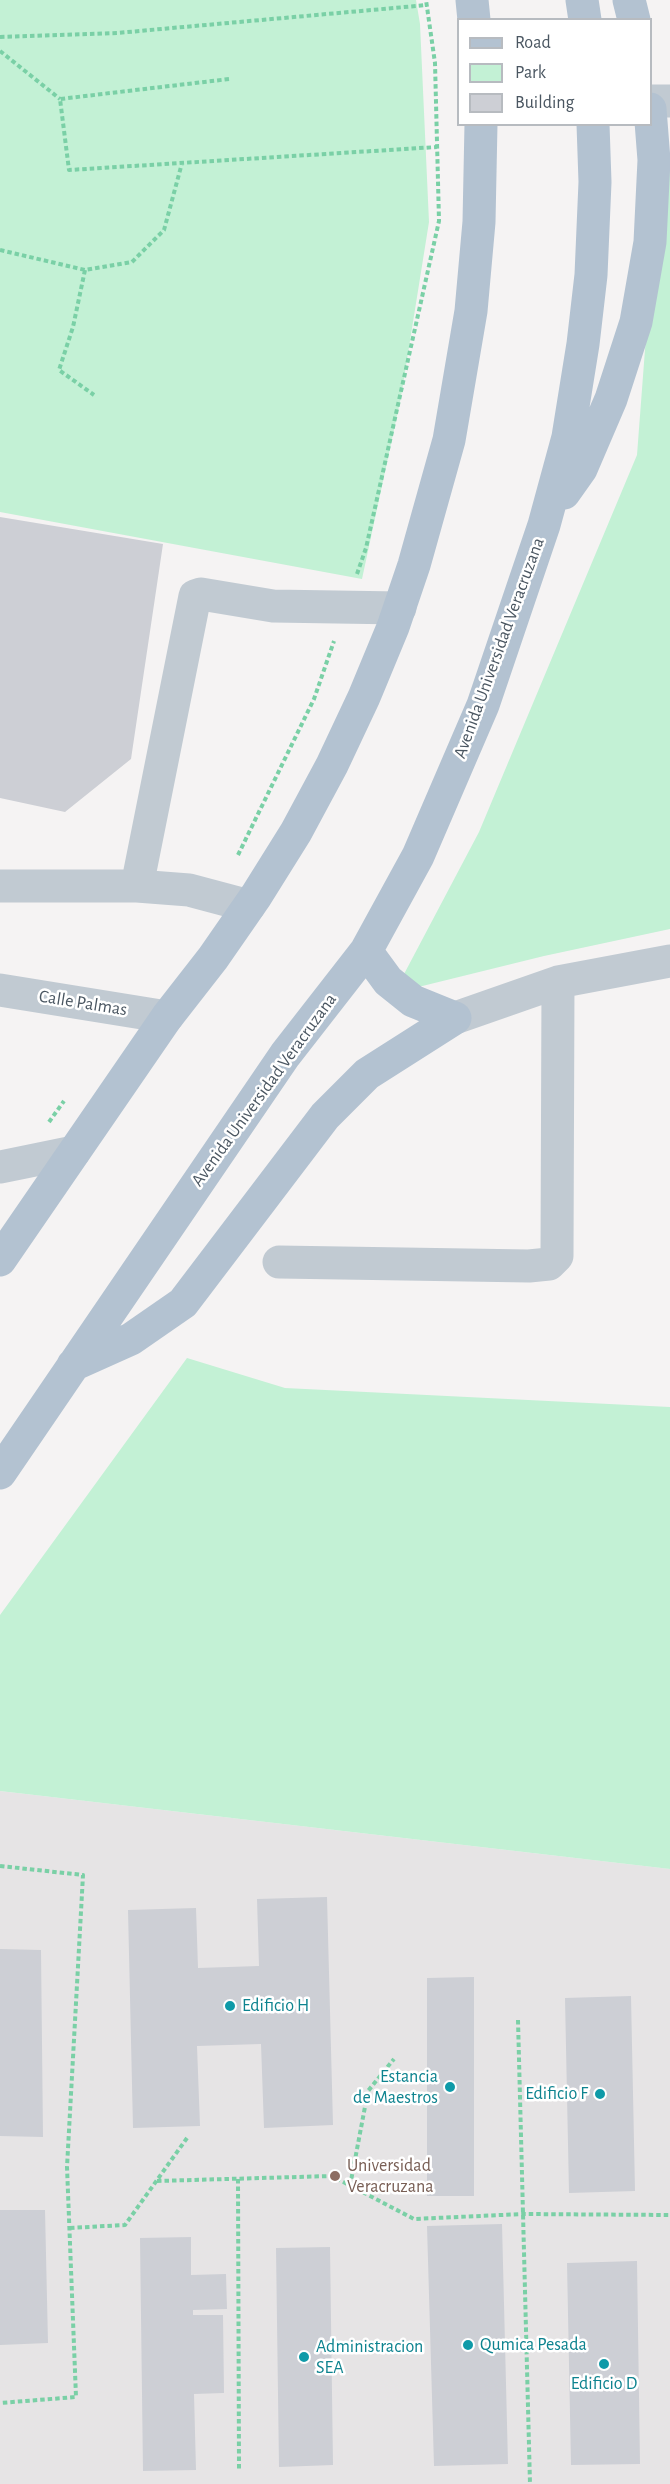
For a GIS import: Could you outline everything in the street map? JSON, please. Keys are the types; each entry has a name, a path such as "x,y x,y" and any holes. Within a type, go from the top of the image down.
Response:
{"main road":[{"path":"472,0 474,18"},
{"path":"582,0 585,18"},
{"path":"629,0 634,18"},
{"path":"543,525 581,469 611,399 636,322 662,160 652,114"},
{"path":"0,1260 167,1017 213,958 249,906 296,832 332,765 364,697 400,608 433,503 449,440 471,311 479,222 480,126"},
{"name":"Avenida Universidad Veracruzana","path":"0,1473 285,1055 366,951 418,856 478,716 543,525 568,436 584,344 591,275 595,182 593,126"},
{"path":"366,951 388,981 413,1001 455,1018"},
{"path":"73,1365 131,1339 183,1303 325,1116 367,1074 455,1018"}],"street":[{"path":"652,100 670,100"},
{"path":"137,886 195,596 201,594 273,606 400,608"},
{"path":"1,886 137,886 189,890 249,906"},
{"path":"455,1018 558,982 670,962"},
{"path":"279,1262 529,1266 549,1264 557,1256 558,982"},
{"name":"Calle Palmas","path":"0,990 167,1017"},
{"path":"0,1167 74,1152"}],"path":[{"path":"0,37 117,33 427,5"},
{"path":"0,51 60,99 69,170 437,147"},
{"path":"60,99 229,79"},
{"path":"0,250 85,270 132,262 164,230 182,163"},
{"path":"85,270 73,327 59,370 94,395"},
{"path":"0,1866 83,1875 67,2167 76,2397 0,2403"},
{"path":"518,2020 530,2484"},
{"path":"350,2186 368,2091 394,2059"},
{"path":"70,2228 125,2225 187,2138"},
{"path":"157,2181 332,2176 414,2219 523,2214 670,2215"},
{"path":"238,2179 239,2470"}],"shaded area":[{"name":"Universidad Veracruzana","path":"0,1791 670,1869 670,2484 0,2484"}],"green space":[{"path":"0,0 416,0 420,24 429,222 401,397 362,579 0,512"},
{"path":"659,165 670,165 670,929 544,956 394,993 479,832 637,455"},
{"path":"187,1358 285,1388 670,1407 670,1869 0,1791 0,1615"}],"building":[{"path":"0,517 163,544 131,759 65,812 0,798"},
{"name":"Edificio H","path":"327,1897 333,2125 264,2128 261,2044 197,2046 200,2126 133,2128 128,1910 196,1908 198,1968 259,1966 257,1899"},
{"path":"0,1949 41,1950 43,2137 0,2136"},
{"name":"Estancia de Maestros","path":"474,1977 474,2196 427,2196 427,1978"},
{"name":"Edificio F","path":"631,1996 635,2191 569,2193 565,1998"},
{"path":"0,2210 45,2210 48,2343 0,2345"},
{"name":"Qumica Pesada","path":"502,2224 508,2464 434,2466 427,2226"},
{"path":"191,2237 191,2275 226,2274 227,2309 193,2310 193,2315 223,2315 224,2393 194,2394 196,2470 143,2471 140,2238"},
{"name":"Administracion SEA","path":"330,2247 333,2465 279,2467 276,2248"},
{"name":"Edificio D","path":"637,2261 640,2464 571,2465 567,2263"}],"place":[{"name":"Edificio H","path":"230,2006"},
{"name":"Estancia de Maestros","path":"450,2087"},
{"name":"Edificio F","path":"600,2094"},
{"name":"Universidad Veracruzana","path":"335,2176"},
{"name":"Qumica Pesada","path":"468,2345"},
{"name":"Administracion SEA","path":"304,2357"},
{"name":"Edificio D","path":"604,2364"}]}
